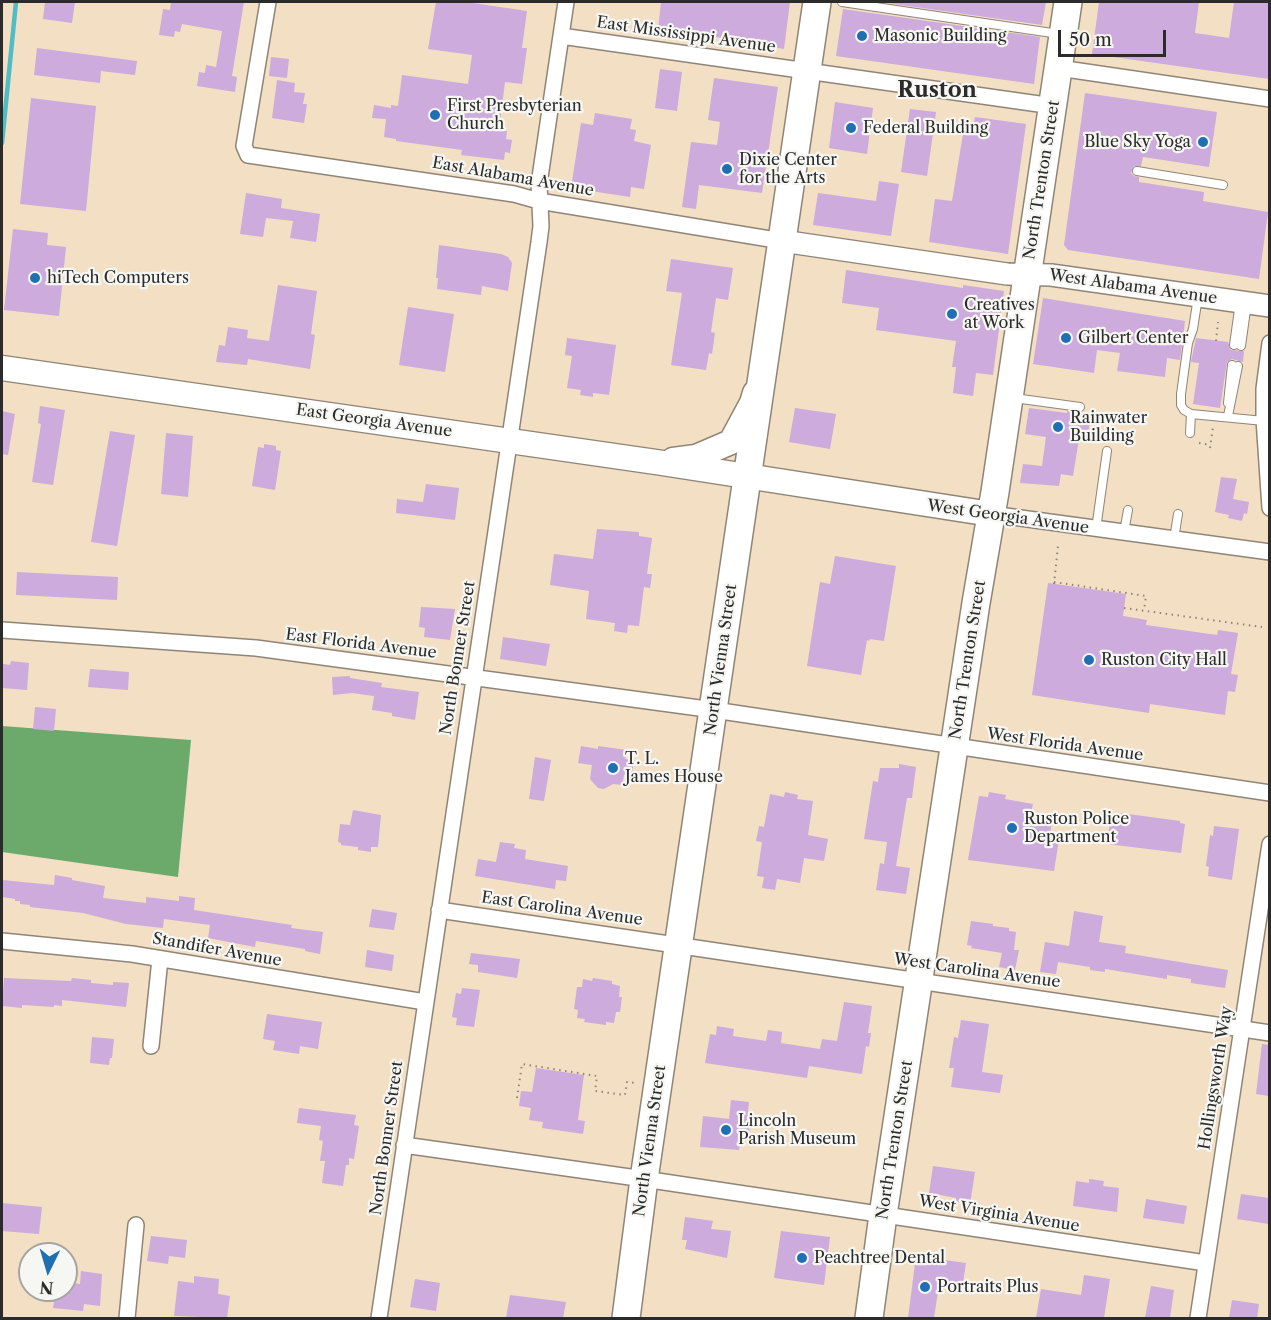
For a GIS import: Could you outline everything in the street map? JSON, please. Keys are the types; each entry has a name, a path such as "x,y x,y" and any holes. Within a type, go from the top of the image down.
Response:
{"highway":[{"name":"North Vienna Street","path":"626,1318 644,1179 816,2"},
{"name":"North Trenton Street","path":"870,1318 883,1215 954,746 1013,389 1068,2"}],"main road":[{"name":"West Alabama Avenue","path":"782,241 1007,274 1051,274 1269,306"},
{"path":"656,462 696,457 730,442 752,403 766,353"},
{"name":"East Georgia Avenue","path":"2,368 747,477"},
{"name":"West Georgia Avenue","path":"747,477 991,514"}],"street":[{"name":"East Alabama Avenue","path":"268,2 244,146 248,155 252,157 514,194 539,201 782,241"},
{"name":"North Bonner Street","path":"379,1318 540,234 539,184 566,2"},
{"name":"East Mississippi Avenue","path":"561,36 1053,106"},
{"path":"1059,68 1269,99"},
{"path":"1269,343 1264,389 1269,508"},
{"name":"West Georgia Avenue","path":"991,514 1124,534 1269,552"},
{"name":"East Florida Avenue","path":"2,630 256,648 714,710"},
{"name":"West Florida Avenue","path":"714,710 1269,793"},
{"name":"Hollingsworth Way","path":"1198,1318 1269,844"},
{"name":"East Carolina Avenue","path":"439,910 680,944"},
{"name":"Standifer Avenue","path":"2,941 160,959 425,1002"},
{"name":"West Carolina Avenue","path":"680,944 1269,1033"},
{"path":"151,1046 160,959"},
{"name":"West Virginia Avenue","path":"404,1145 1206,1263"},
{"path":"127,1318 136,1225"}],"lane":[{"path":"842,2 1064,34"},
{"path":"1137,171 1223,185"},
{"path":"1198,296 1193,329 1188,343 1181,399 1184,410 1191,414 1264,421"},
{"path":"1238,346 1244,303"},
{"path":"1228,416 1228,390 1235,366"},
{"path":"1013,389 1080,407"},
{"path":"1190,433 1191,414"},
{"path":"1096,530 1107,451"},
{"path":"1124,534 1128,510"},
{"path":"1174,539 1178,514"}],"path":[{"path":"1216,341 1218,322"},
{"path":"1199,443 1210,446 1213,426"},
{"path":"1058,546 1054,583 1146,596 1144,610"},
{"path":"1124,608 1262,627"},
{"path":"633,772 680,779"},
{"path":"518,1098 522,1064 597,1076 595,1091 625,1095 627,1082 636,1083"}],"green space":[{"path":"2,726 191,740 178,877 2,852"}],"building":[{"path":"45,2 75,2 72,23 43,19"},
{"path":"171,2 244,2 232,76 237,77 235,92 197,86 199,72 205,73 206,65 216,67 222,31 182,24 180,32 175,31 174,37 159,35 163,9 170,10"},
{"path":"436,2 466,2 527,11 522,48 527,48 522,84 505,82 499,130 507,131 506,139 512,140 510,153 505,152 504,160 461,155 462,150 396,141 396,139 384,137 386,119 372,118 374,105 391,108 391,105 398,106 402,75 468,84 472,55 428,49"},
{"path":"661,2 790,2 784,49 705,35 658,30"},
{"path":"880,2 1046,2 1042,25"},
{"path":"1099,2 1199,2 1195,33 1229,38 1234,2 1269,2 1269,79 1092,54"},
{"path":"843,9 1040,37 1034,84 836,56"},
{"path":"37,48 137,61 135,75 101,71 100,83 34,75"},
{"path":"271,57 289,59 287,78 269,76"},
{"path":"660,69 682,72 677,111 655,108"},
{"path":"714,78 778,87 762,193 699,185 696,209 682,207 691,142 717,145 720,122 708,120"},
{"path":"277,80 295,83 294,92 305,93 303,104 307,104 304,123 272,118"},
{"path":"1085,93 1217,112 1209,167 1143,157 1141,166 1134,166 1131,173 1139,177 1139,182 1204,192 1203,201 1268,212 1259,279 1068,250 1064,245"},
{"path":"31,98 96,106 86,211 20,204"},
{"name":"Federal Building","path":"835,102 873,108 867,154 829,148"},
{"path":"910,109 936,112 927,176 901,172"},
{"path":"595,113 632,119 630,129 636,130 634,141 651,145 644,189 631,187 630,197 571,188 581,123 593,125"},
{"path":"975,117 1026,124 1008,254 929,242 935,199 952,201 963,134 972,135"},
{"path":"879,181 899,184 891,236 813,225 818,193 876,201"},
{"path":"246,193 282,199 281,208 320,214 316,242 290,238 293,221 266,218 263,237 240,234"},
{"name":"hiTech Computers","path":"13,229 48,233 47,245 66,247 59,316 4,310"},
{"path":"439,245 508,257 512,263 508,291 482,286 481,295 437,289"},
{"path":"671,259 733,268 728,300 716,298 711,332 715,333 712,354 709,353 706,370 671,365 682,293 666,291"},
{"path":"846,270 963,288 963,285 1004,291 993,375 976,373 973,396 953,393 956,367 952,367 956,341 876,330 879,308 842,303"},
{"path":"278,285 317,291 311,334 315,335 310,369 248,359 247,365 216,362 219,345 225,346 228,327 248,330 247,338 269,341"},
{"path":"1043,298 1185,321 1180,360 1167,358 1165,377 1117,371 1120,353 1097,350 1094,373 1033,364"},
{"path":"408,307 454,314 445,372 399,365"},
{"path":"567,338 616,345 609,395 593,393 593,397 580,395 581,390 567,388 572,356 565,355"},
{"path":"1196,338 1228,342 1231,350 1244,351 1243,362 1232,359 1227,362 1220,408 1193,404 1199,363 1191,362"},
{"path":"40,406 65,410 53,485 32,482 41,424 38,423"},
{"path":"795,408 836,414 830,449 789,442"},
{"path":"1029,408 1079,413 1078,418 1090,420 1087,440 1079,439 1073,476 1061,474 1059,486 1020,483 1023,464 1042,466 1046,437 1025,434"},
{"path":"2,411 15,414 8,455 2,454"},
{"path":"110,431 135,435 117,546 91,542"},
{"path":"166,433 193,436 188,497 161,494"},
{"path":"264,444 276,446 276,450 281,451 275,490 252,486 258,447 264,448"},
{"path":"1221,477 1237,479 1233,499 1249,502 1247,514 1244,513 1242,521 1215,512"},
{"path":"426,484 459,488 455,520 396,513 397,499 423,502"},
{"path":"597,529 639,532 639,536 652,538 647,574 652,574 650,588 644,587 639,626 628,625 627,633 614,631 615,623 586,619 589,591 550,585 554,554 593,559"},
{"path":"835,556 896,566 884,641 867,640 861,675 807,666 820,582 830,584"},
{"path":"17,572 118,577 117,600 16,595"},
{"name":"Ruston City Hall","path":"1048,583 1126,594 1123,616 1147,620 1146,625 1217,635 1218,630 1238,633 1231,674 1238,675 1235,692 1228,691 1225,715 1150,704 1149,713 1032,695"},
{"path":"421,607 455,609 450,640 424,637 425,628 419,627"},
{"path":"503,637 550,644 546,666 500,659"},
{"path":"11,661 29,663 27,690 2,688 3,664 10,665"},
{"path":"90,669 129,672 128,690 88,687"},
{"path":"350,676 350,678 382,683 381,687 419,692 415,720 372,710 374,696 352,693 333,695 332,677"},
{"path":"35,707 56,709 54,731 33,729"},
{"name":"T. L. James House","path":"581,746 627,750 625,759 634,760 632,776 624,775 622,785 613,784 604,789 598,788 590,779 592,765 578,763"},
{"path":"535,757 551,760 544,801 529,799"},
{"path":"899,764 916,767 912,798 907,798 896,866 910,868 906,894 876,890 880,863 884,864 887,842 864,839 873,781 878,782 880,768 899,768"},
{"path":"785,792 798,795 797,799 813,801 808,835 828,839 824,861 804,858 800,883 777,879 775,890 762,888 764,877 757,876 762,842 756,841 759,826 764,827 770,794 784,797"},
{"name":"Ruston Police Department","path":"989,792 1006,795 1005,799 1033,804 1031,813 1053,817 1049,839 1059,840 1054,871 968,860 979,796 988,797"},
{"path":"353,810 381,815 378,847 371,847 371,852 358,850 358,847 341,845 338,842 340,824 350,825"},
{"path":"1121,813 1180,821 1185,824 1181,853 1107,844 1111,814 1121,816"},
{"path":"1214,826 1239,829 1232,880 1208,876 1209,867 1206,866 1210,835 1213,836"},
{"path":"500,842 515,844 514,848 526,850 525,859 568,866 566,881 556,880 555,889 475,876 478,859 496,862"},
{"path":"55,875 105,886 103,898 146,903 146,897 179,901 179,896 195,898 194,910 323,932 320,954 305,951 305,949 256,941 255,947 208,938 210,925 164,919 163,928 126,924 83,913 30,907 30,905 20,904 20,901 15,901 15,899 2,897 2,880 54,885"},
{"path":"372,909 397,913 394,930 369,927"},
{"path":"1074,911 1103,916 1099,942 1126,946 1125,953 1228,970 1225,988 1191,983 1191,979 1167,975 1167,979 1105,969 1105,972 1058,962 1056,974 1040,972 1045,942 1069,946"},
{"path":"971,921 993,924 993,926 1009,928 1009,931 1016,932 1014,950 1019,950 1015,970 999,967 1002,953 971,948 972,946 967,945"},
{"path":"367,950 394,955 392,971 365,967"},
{"path":"471,953 520,959 517,978 478,972 478,965 469,964"},
{"path":"4,978 71,981 72,978 113,985 113,982 129,983 126,1007 62,1000 62,1006 54,1005 54,1007 2,1006"},
{"path":"593,978 612,981 612,984 620,986 619,997 622,997 620,1012 616,1012 614,1023 606,1022 606,1025 584,1022 585,1019 577,1018 578,1010 574,1009 577,987 582,987 583,979 592,981"},
{"path":"462,988 480,990 474,1027 456,1025 457,1018 452,1017 456,993 461,994"},
{"path":"844,1002 872,1006 868,1033 871,1033 869,1047 866,1046 862,1074 809,1066 807,1078 705,1063 710,1034 716,1035 717,1026 734,1029 733,1036 766,1041 768,1030 782,1032 781,1043 820,1049 822,1039 837,1041"},
{"path":"267,1014 322,1022 318,1049 300,1046 299,1054 273,1050 275,1041 263,1039"},
{"path":"961,1020 989,1024 982,1072 1003,1075 1000,1093 951,1087 954,1068 949,1068 954,1037 958,1038"},
{"path":"92,1037 114,1039 109,1065 90,1063"},
{"path":"1262,1044 1269,1045 1269,1096 1256,1094"},
{"path":"536,1068 584,1075 578,1120 585,1121 583,1134 542,1128 543,1122 529,1120 531,1108 519,1106 521,1091 532,1092"},
{"path":"731,1100 749,1102 747,1122 750,1122 749,1137 745,1137 744,1143 740,1143 739,1150 700,1147 703,1116 729,1119"},
{"path":"299,1108 356,1115 354,1125 359,1126 354,1159 349,1158 349,1165 346,1165 343,1186 322,1183 325,1161 320,1161 323,1141 319,1140 321,1126 297,1123"},
{"path":"933,1166 975,1172 970,1204 956,1202 956,1198 929,1193"},
{"path":"1089,1179 1104,1181 1103,1186 1119,1188 1117,1212 1073,1206 1076,1181 1089,1183"},
{"path":"1241,1194 1269,1198 1269,1224 1237,1219"},
{"path":"1146,1199 1187,1206 1184,1224 1143,1218"},
{"path":"2,1203 42,1207 39,1234 2,1231"},
{"path":"685,1217 713,1221 711,1229 731,1231 727,1258 685,1249 687,1240 682,1240"},
{"name":"Peachtree Dental","path":"781,1231 830,1237 824,1285 774,1278"},
{"path":"151,1236 187,1240 185,1258 169,1256 168,1264 147,1261"},
{"name":"Portraits Plus","path":"916,1256 966,1263 962,1289 939,1285 934,1318 908,1318"},
{"path":"81,1271 102,1274 100,1306 84,1304 83,1311 53,1308 54,1302 78,1302 78,1284 80,1284"},
{"path":"1084,1275 1110,1279 1104,1318 1036,1318 1041,1289 1081,1295"},
{"path":"194,1276 219,1279 218,1294 230,1296 227,1318 174,1316 178,1281 194,1283"},
{"path":"415,1279 440,1283 436,1311 410,1307"},
{"path":"1151,1286 1174,1290 1170,1318 1145,1318"},
{"path":"510,1295 566,1302 563,1318 506,1318"},
{"path":"1232,1300 1259,1304 1257,1318 1229,1318"}],"waterway":[{"path":"2,143 16,2"}],"place":[{"name":"Masonic Building","path":"862,36"},
{"name":"First Presbyterian Church","path":"435,115"},
{"name":"Federal Building","path":"851,128"},
{"name":"Blue Sky Yoga","path":"1203,142"},
{"name":"Dixie Center for the Arts","path":"727,169"},
{"name":"hiTech Computers","path":"35,278"},
{"name":"Creatives at Work","path":"952,314"},
{"name":"Gilbert Center","path":"1066,338"},
{"name":"Rainwater Building","path":"1058,427"},
{"name":"Ruston City Hall","path":"1089,660"},
{"name":"T. L. James House","path":"613,768"},
{"name":"Ruston Police Department","path":"1012,828"},
{"name":"Lincoln Parish Museum","path":"726,1130"},
{"name":"Peachtree Dental","path":"802,1258"},
{"name":"Portraits Plus","path":"925,1287"}],"district":[{"name":"Ruston","path":"937,91"}]}
